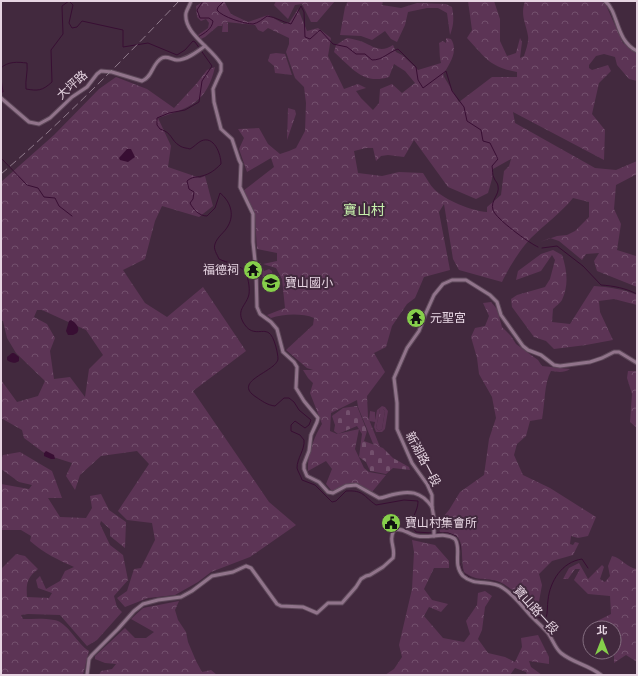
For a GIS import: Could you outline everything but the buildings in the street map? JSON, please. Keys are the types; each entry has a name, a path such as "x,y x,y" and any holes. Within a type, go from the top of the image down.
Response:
{"street":[{"path":"191,1 186,13 186,20 195,36 221,64 221,71 213,89 215,109 221,130 232,140 241,164 239,183 240,189 253,214 253,242 256,270 257,307 260,314 272,322 277,329 283,352 294,362 297,367 296,388 304,401 318,418 311,435 309,451 304,464 305,473 307,476 319,482 328,492 333,493 346,486 356,485 363,488 376,498 399,493 418,494 424,497 432,507"},
{"path":"605,1 610,6 620,32 625,40 633,49 637,51"},
{"name":"大坪路","path":"1,98 29,122 39,124 47,120 72,97 87,87 101,71 112,72 142,81 148,78 162,58 168,57 181,60 205,46"},
{"name":"新湖路一段","path":"434,536 432,495 412,463 397,429 397,403 394,378 406,348 419,331 434,295 443,284 452,280 466,280 490,295 497,302 501,315 523,346 528,350 541,355 554,365 560,366 590,362 614,352 619,352 637,363"},
{"path":"87,675 89,659 134,611 143,604 158,600 181,597 192,591 212,576 233,572 246,566 251,568 276,604 281,606 303,606 317,613 321,611 326,604 342,603 361,579 370,575 392,560 394,557 391,536 394,530 400,529 416,536 434,536"},
{"name":"寶山路一段","path":"434,536 443,535 455,538 459,570 467,578 476,583 496,584 503,588 518,601 546,631 562,654 571,660 592,668 601,675"}],"green space":[{"path":"204,1 224,1 231,14 248,22 268,15 284,24 289,23 298,9 307,31 318,28 331,38 328,56 344,89 358,84 366,88 356,91 373,110 379,103 380,89 392,84 402,93 415,83 405,71 394,64 389,77 372,79 358,74 334,52 336,45 347,38 361,41 381,49 385,49 393,45 396,52 402,55 418,70 441,63 439,43 443,41 446,43 446,38 451,39 454,53 443,75 459,102 492,77 517,77 517,72 500,67 488,60 467,38 472,30 468,1 494,1 500,19 500,41 507,56 516,53 520,38 522,42 520,58 524,56 528,41 523,15 525,1 601,1 605,3 623,43 637,52 637,81 629,79 617,65 615,57 604,54 596,56 589,65 589,68 592,70 608,65 611,71 599,83 592,114 605,130 604,160 513,112 515,123 595,168 616,170 637,161 637,174 616,185 614,209 621,224 617,250 636,256 637,255 637,287 597,271 594,261 599,253 586,254 582,260 559,241 551,238 567,235 575,231 589,217 589,202 573,198 527,242 502,282 459,270 453,259 444,204 439,212 450,270 424,277 415,298 407,304 392,326 386,347 374,353 385,372 367,396 368,417 380,447 374,446 358,407 357,400 331,413 330,431 337,434 359,429 355,449 364,468 369,472 386,475 372,492 357,484 349,484 334,491 331,490 326,484 332,469 326,461 308,471 312,446 322,424 310,393 313,383 303,370 313,370 307,368 286,350 313,325 314,318 304,315 292,315 271,318 267,315 285,308 282,279 276,268 263,264 277,261 277,253 257,249 255,218 243,191 274,167 271,158 247,172 239,149 244,138 238,129 259,128 268,144 280,154 296,148 305,131 306,103 304,87 295,78 286,52 289,44 289,38 268,28 263,32 258,30 255,25 226,22 228,23 228,32 222,32 223,22 222,26 218,26 201,39 198,35 208,28 209,23 206,19 201,21 197,17 196,6","holes":["414,140 448,187 476,199 488,193 493,169 511,159 509,166 504,171 501,195 487,207 487,212 466,207 444,197 433,187 423,173 399,172 382,176 358,173 354,151 373,148 376,161 381,156 388,155 404,157"]},
{"path":"276,1 335,1 317,22 311,22 302,4 295,5 288,19 274,5"},
{"path":"348,1 383,1 382,5 401,8 417,3 446,4 452,7 453,14 450,35 447,13 438,8 427,8 408,12 405,25 397,42 391,39 385,31 372,40 361,36 340,35 345,7"},
{"path":"270,54 285,54 292,75 275,73 274,66 268,61"},
{"path":"215,67 212,79 202,96 196,102 179,111 158,118 171,146 168,167 200,178 205,176 213,206 199,217 162,206 155,221 145,259 123,270 145,303 167,317 203,287 246,351 193,391 269,502 296,525 250,557 211,572 198,582 175,595 148,598 125,607 117,598 127,591 134,569 141,568 155,540 152,523 127,520 118,511 149,464 137,451 101,456 80,475 75,490 66,476 72,463 47,455 24,438 22,430 1,418 1,380 17,402 38,396 45,381 16,353 7,338 3,321 1,321 1,182 54,135 99,89 116,77 147,89 174,108 207,70","holes":["37,310 42,310 86,330 103,355 89,369 85,397 70,377 54,379 50,351 55,338 47,324 34,317"]},
{"path":"288,108 295,110 296,114 287,140"},
{"path":"553,250 562,255 565,266 566,289 562,300 553,309 552,322 570,324 594,286 626,291 637,295 637,305 614,299 599,301 600,312 613,340 554,349 546,341 534,337 512,307 511,299 517,295 545,287 550,279 555,260 552,255 541,271 516,280 518,271 541,254"},
{"path":"262,268 264,271 269,269 272,271 273,281 269,285 271,286 271,289 265,288 266,285 265,284 265,287 263,287"},
{"path":"491,302 497,309 502,327 511,336 516,344 538,360 542,366 570,369 563,372 551,371 546,388 542,419 530,421 526,436 517,444 514,455 523,475 550,488 596,517 588,536 578,538 571,536 570,544 573,545 575,542 579,543 573,555 552,561 539,574 542,585 538,607 539,616 537,616 513,591 502,583 473,577 464,572 462,550 459,539 455,535 440,532 438,523 449,510 460,492 484,475 489,439 496,418 492,397 479,374 477,358 471,337 475,328 485,326 489,316 483,303"},
{"path":"628,371 637,371 637,428 630,422 632,394 627,378"},
{"path":"357,406 367,431 364,441 383,448 393,458 409,467 410,470 393,468 386,474 370,471 366,462 359,457 362,434 357,426 338,434 334,431 335,425 332,416 343,408"},
{"path":"382,406 388,411 385,429 382,432 376,432 374,427 375,422 369,421 370,411 375,412 375,420 377,410","holes":["380,409 385,411 382,429 379,431 376,428"]},
{"path":"380,409 385,411 382,429 379,431 376,428"},
{"path":"20,452 52,471 62,498 48,498 60,517 86,518 92,508 90,496 101,494 109,510 126,522 125,548 110,536 110,529 101,521 100,524 110,545 123,555 128,580 114,596 117,607 122,612 97,640 87,646 60,615 21,615 23,619 54,620 64,625 89,651 83,675 1,675 1,569 16,554 25,556 38,569 29,578 27,597 49,598 52,593 38,588 36,580 40,576 46,589 60,581 65,571 74,567 41,549 30,541 31,536 21,530 1,530 1,484 29,489 32,485 19,482 1,469 1,460 3,455"},
{"path":"412,540 435,545 449,561 449,568 434,568 424,589 432,600 448,604 441,612 429,607 424,616 443,638 464,642 470,634 466,621 477,605 478,593 485,591 492,596 485,607 482,630 478,639 488,653 505,657 515,662 522,647 521,638 538,635 549,657 549,664 529,661 531,667 542,675 527,675 526,672 515,668 510,675 385,675 394,669 402,657 399,645 412,589 414,552"},
{"path":"612,556 616,557 630,567 637,569 637,662 626,655 622,658 622,620 599,620 611,614 610,596 588,594 574,580 580,569 575,569 568,579 563,579 569,568 579,563 588,579 602,565 604,567 600,579 605,582 610,576 608,566"},
{"path":"179,601 175,610 178,620 186,632 188,642 196,661 202,672 211,670 217,675 99,675 101,671 112,669 116,664 105,663 95,659 95,656 125,628 135,638 146,638 154,632 131,619 143,608"}],"shaded area":[{"path":"127,149 131,149 135,157 128,162 120,160 119,158"},
{"path":"71,320 77,325 78,331 73,335 68,335 66,331 69,321"},
{"path":"14,353 19,357 19,361 16,363 7,360 7,357"},
{"path":"46,451 54,455 55,459 44,456"}],"waterway":[{"path":"1,68 10,63 27,63 26,89 40,90 52,82 51,50 63,34 62,6 69,1 73,5 69,23 72,28 77,27 82,21 123,30 123,47 148,43 177,55 185,50 193,41 195,42 212,66 202,81 199,102 185,110 169,113 157,118 157,125 160,129 167,132 181,147 190,149 201,141 206,140 210,141 216,146 220,155 221,164 214,170 208,174 187,181 189,189 194,192 193,199 190,203 195,210 204,216 207,216 215,208 220,193 229,204 231,212 230,221 227,228 216,241 215,250 219,259 241,268 247,275 249,291 248,298 241,310 241,318 246,327 253,331 269,333 273,337 278,359 275,364 251,381 249,386 250,391 256,397 270,405 275,406 284,398 289,398 294,402 299,410 311,420 309,425 305,428 295,421 291,425 291,431 300,435 304,440 297,468 302,480 315,485 332,502 336,501 346,491 363,494 376,505 404,500 418,501 418,506 412,521 413,528 416,532 432,533"},
{"path":"198,37 210,29 213,21 209,18 200,18 197,10 203,1"},
{"path":"224,1 218,7 217,10 220,13 234,20 253,24 259,22 267,16 291,24 301,6 304,12 305,37 310,39 320,30 333,44 347,47 356,54 365,54 372,60 382,58 398,49 416,67 418,80 423,88 446,71 452,91 464,107 467,121 481,130 483,141 490,143 498,159 492,166 494,179 498,184 498,192 492,206 495,214 506,225 538,247"},
{"path":"1,79 3,92 1,92"},
{"path":"1,158 27,185 38,188 44,197 55,198 59,206 72,216"},
{"path":"542,248 557,246 583,266 601,285 628,290 637,294"},
{"path":"435,533 448,533 456,536 460,545 459,561 463,573 474,580"},
{"path":"512,593 536,616 546,618 551,586 554,579 563,568 582,559 588,568"},
{"path":"491,582 499,584"}],"railway":[{"path":"1,174 92,90 179,1"}],"place":[{"name":"福德祠","path":"253,270"},
{"name":"寶山國小","path":"271,283"},
{"name":"元聖宮","path":"416,318"},
{"name":"寶山村集會所","path":"391,523"}],"district":[{"name":"寶山村","path":"364,210"}]}
